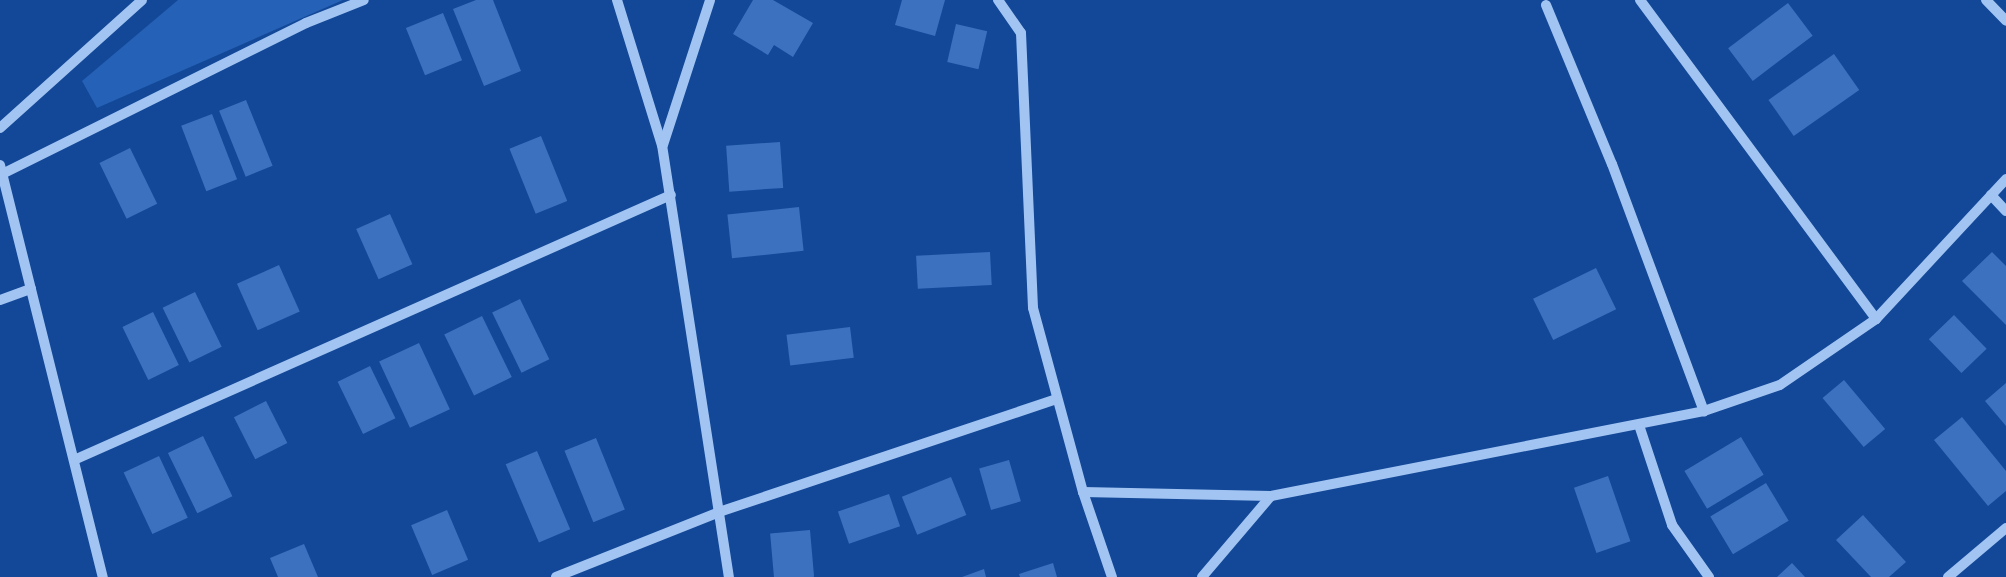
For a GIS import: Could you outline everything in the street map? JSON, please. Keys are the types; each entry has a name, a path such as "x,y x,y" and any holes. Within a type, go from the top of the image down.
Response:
{"street":[{"path":"0,128 142,0"},
{"path":"103,577 1,169 306,23 364,0"},
{"path":"617,0 662,145 729,577"},
{"path":"662,145 710,0"},
{"path":"998,0 1021,33 1033,308 1083,492 1112,577"},
{"path":"1640,0 1876,319"},
{"path":"1986,0 2006,21"},
{"path":"1548,2 1704,411"},
{"path":"1083,492 1271,496 1704,411 1780,386 1876,319 2006,179"},
{"path":"74,460 671,195"},
{"path":"1991,195 2006,211"},
{"path":"0,300 31,288"},
{"path":"556,577 719,512 1058,399"},
{"path":"1639,425 1672,525 1709,577"},
{"path":"1202,577 1271,496"},
{"path":"1948,577 2006,528"}],"shaded area":[{"path":"178,0 343,0 97,108 82,81"}],"building":[{"path":"476,0 493,0 521,71 484,86 453,9"},
{"path":"753,0 773,0 813,23 793,57 774,45 768,55 733,34"},
{"path":"902,0 945,0 935,36 895,25"},
{"path":"1788,3 1813,36 1753,81 1728,48"},
{"path":"443,13 462,60 425,75 406,28"},
{"path":"956,24 987,31 978,69 947,62"},
{"path":"1834,54 1859,90 1794,136 1768,100"},
{"path":"246,100 273,166 246,177 219,111"},
{"path":"212,114 237,179 206,191 181,126"},
{"path":"541,136 567,201 536,214 509,149"},
{"path":"780,142 783,188 729,192 726,146"},
{"path":"130,148 157,204 127,219 99,163"},
{"path":"799,207 804,251 732,258 727,215"},
{"path":"390,214 412,264 379,279 356,229"},
{"path":"990,252 992,285 918,289 916,256"},
{"path":"1992,252 2006,266 2006,325 1962,281"},
{"path":"279,265 300,312 258,330 237,284"},
{"path":"1596,268 1616,309 1553,340 1533,299"},
{"path":"195,292 222,347 189,363 163,308"},
{"path":"520,299 549,359 522,373 492,313"},
{"path":"153,312 179,365 148,380 122,327"},
{"path":"1954,315 1987,349 1961,373 1929,339"},
{"path":"482,316 512,377 474,396 444,334"},
{"path":"850,327 854,358 790,366 786,335"},
{"path":"419,343 450,409 410,428 379,362"},
{"path":"370,366 395,418 363,434 338,382"},
{"path":"1844,380 1885,429 1864,447 1823,398"},
{"path":"2006,383 2006,426 1985,401"},
{"path":"266,401 287,443 255,459 234,417"},
{"path":"1962,417 2006,471 2006,491 1988,506 1934,440"},
{"path":"203,436 232,496 197,513 168,453"},
{"path":"1741,437 1764,475 1707,509 1684,471"},
{"path":"596,438 625,509 593,522 564,451"},
{"path":"537,451 570,529 539,543 506,464"},
{"path":"159,456 188,518 152,534 124,472"},
{"path":"1009,460 1021,501 991,510 979,469"},
{"path":"1608,476 1630,541 1596,553 1574,488"},
{"path":"951,477 966,515 917,535 902,497"},
{"path":"1766,483 1789,521 1733,554 1710,516"},
{"path":"889,494 900,526 849,544 838,512"},
{"path":"447,510 468,560 432,575 411,525"},
{"path":"1863,515 1906,562 1889,577 1871,577 1836,540"},
{"path":"810,530 814,577 774,577 770,533"},
{"path":"304,544 318,577 278,577 270,558"},
{"path":"1053,563 1057,577 1020,577 1019,574"},
{"path":"1792,563 1805,577 1777,577"},
{"path":"984,569 986,577 962,577"}]}
